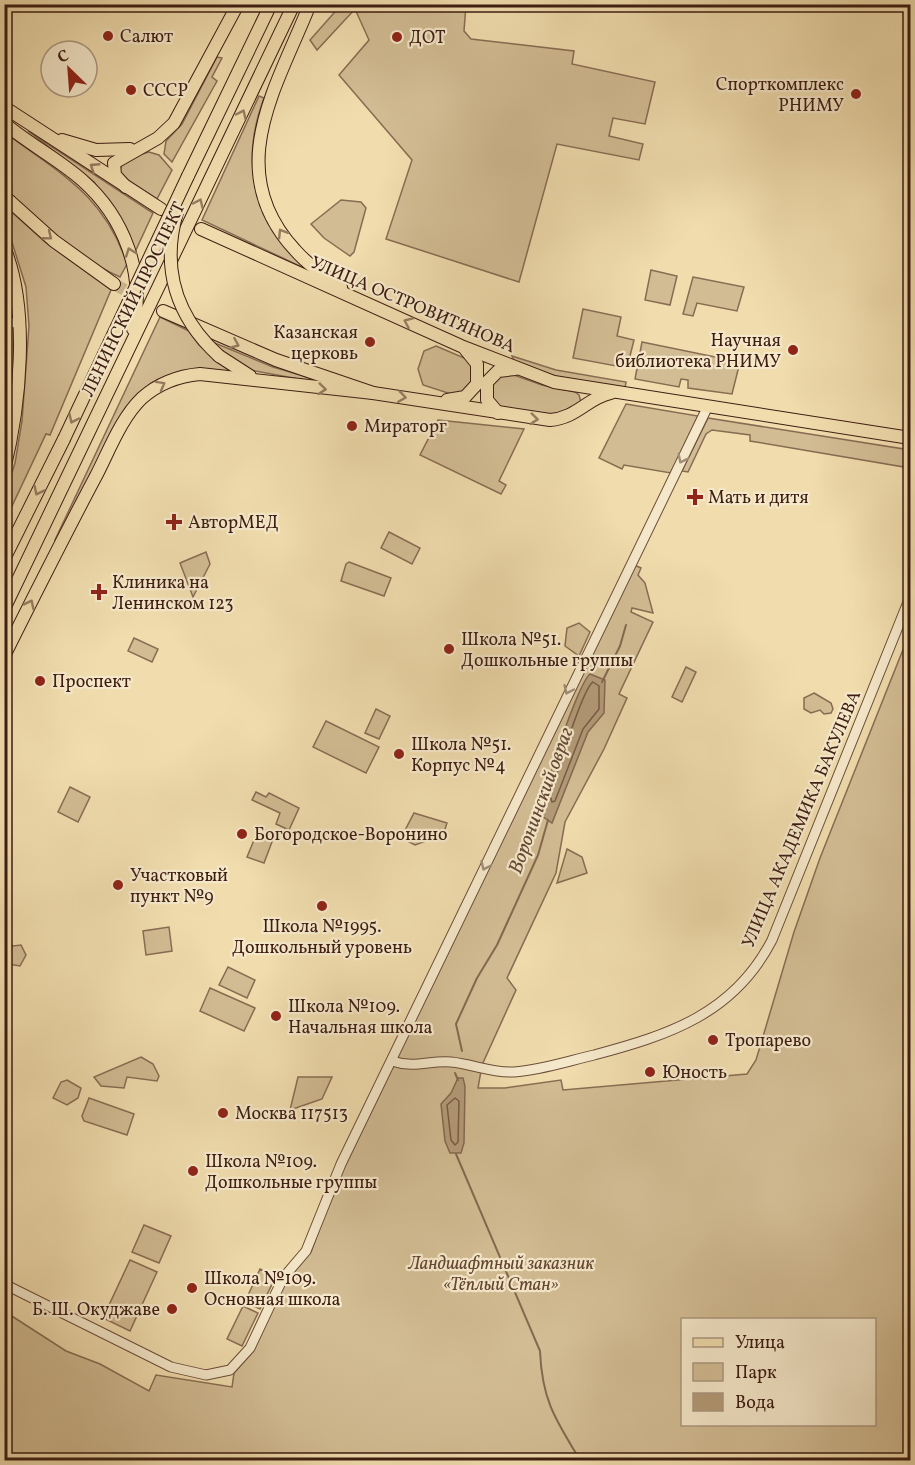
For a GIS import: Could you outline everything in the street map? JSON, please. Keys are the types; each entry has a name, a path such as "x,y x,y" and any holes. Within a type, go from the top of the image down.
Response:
{"main road":[{"path":"126,187 115,175 113,167 117,159 158,138 181,113 238,4"},
{"name":"ЛЕНИНСКИЙ ПРОСПЕКТ","path":"4,559 64,439 270,4"},
{"path":"290,52 294,4"},
{"name":"ЛЕНИНСКИЙ ПРОСПЕКТ","path":"4,609 294,4"},
{"path":"310,4 261,128 257,160 259,178 270,210 290,244 305,260 356,299"},
{"path":"4,107 161,209"},
{"path":"4,123 82,180 100,199 119,227 129,250 137,282 137,310 129,351"},
{"path":"42,131 96,150 139,148"},
{"path":"188,176 172,231 170,263 172,281 190,325 219,356 238,370 272,382"},
{"path":"4,196 54,241 114,284"},
{"name":"УЛИЦА ОСТРОВИТЯНОВА","path":"201,230 460,345 520,370 571,385 910,438"},
{"path":"4,247 16,282 20,321 14,416 4,470"},
{"path":"163,311 266,357 373,393"},
{"path":"431,401 460,399 475,388 479,374 477,364 460,345"},
{"path":"499,414 487,400 487,382 498,371 520,370"},
{"path":"4,656 122,427 142,398 166,382 192,375 272,382 320,390 373,393 550,420 569,417 578,411 585,398 581,389 571,385"},
{"name":"УЛИЦА ОСТРОВИТЯНОВА","path":"569,417 596,398 618,393"}],"street":[{"path":"4,325 20,321"},
{"path":"4,1284 171,1367 206,1375 230,1370 250,1348 283,1278 306,1251 328,1194 580,666 708,406"},
{"name":"УЛИЦА АКАДЕМИКА БАКУЛЕВА","path":"392,1061 418,1066 448,1062 492,1071 532,1070 672,1032 705,1014 738,988 753,971 771,940 910,597"}],"green space":[{"path":"341,5 466,5 464,31 471,39 574,51 572,64 655,82 645,124 613,118 609,136 643,144 639,160 557,144 519,282 386,239 412,160 339,75 369,40 355,9 317,50 310,40"},
{"path":"217,57 222,58 212,77 217,81 172,162 164,154 166,141 182,124"},
{"path":"259,96 264,98 256,123 253,147 256,190 275,230 306,269 202,220"},
{"path":"28,131 153,213 135,252 120,220 94,182"},
{"path":"4,132 61,173 92,202 106,220 127,264 120,277 73,249 44,226 5,188"},
{"path":"149,152 159,155 172,170 157,199 120,175 120,169 125,161"},
{"path":"341,200 361,202 366,208 354,252 350,256 324,238 311,224"},
{"path":"5,206 45,242 111,290 50,435 46,434 5,521 5,494 15,463 22,421 29,326 26,287 5,220"},
{"path":"651,270 677,276 670,305 645,300"},
{"path":"693,277 744,287 737,311 697,303 693,316 683,314"},
{"path":"583,309 621,317 617,336 634,340 627,368 573,358"},
{"path":"160,317 189,331 199,345 231,372 210,370 179,372 150,384 57,541 55,540"},
{"path":"210,341 273,367 337,386 250,370 235,363"},
{"path":"642,342 740,362 732,394 688,388 688,380 681,379 679,387 635,379"},
{"path":"436,346 469,360 474,376 467,390 454,395 423,385 418,369 424,351"},
{"path":"512,356 556,370 626,382 625,388 549,375 514,361"},
{"path":"508,373 542,385 575,392 579,395 581,402 572,409 550,415 524,413 500,407 491,402 491,380"},
{"path":"626,404 698,416 671,473 624,465 622,469 599,458"},
{"path":"708,418 910,450 910,468 750,441 750,435 712,430 706,434 688,472 682,471"},
{"path":"438,420 524,429 499,481 506,485 501,494 420,455"},
{"path":"389,532 420,548 412,564 381,548"},
{"path":"206,552 210,564 193,597 180,563"},
{"path":"349,562 391,578 384,596 341,581 346,564"},
{"name":"Ландшафтный заказник «Тёплый Стан»","path":"634,565 641,568 638,575 645,583 653,613 632,608 631,612 653,622 619,694 627,698 604,749 565,822 556,873 507,978 516,990 482,1065 478,1088 505,1088 561,1080 563,1090 747,1074 756,1060 794,932 820,858 910,632 910,1460 5,1460 4,1311 66,1351 100,1364 149,1391 156,1375 232,1387 234,1373 254,1350 286,1281 311,1252 333,1191"},
{"path":"579,623 590,632 579,656 565,646 567,628"},
{"path":"134,638 158,649 152,662 128,651"},
{"path":"686,667 696,672 682,702 672,697"},
{"path":"814,693 831,703 833,709 831,713 824,714 820,710 811,713 804,709 804,698"},
{"path":"376,709 390,716 379,739 365,733"},
{"path":"326,721 379,747 366,773 313,747"},
{"path":"70,787 90,797 78,822 58,812"},
{"path":"256,792 266,797 269,793 299,808 289,830 276,824 280,813 252,800"},
{"path":"414,813 447,823 443,835 415,845 401,838"},
{"path":"259,828 275,834 264,863 247,857"},
{"path":"567,849 582,857 587,873 557,883"},
{"path":"169,927 172,951 146,955 143,931"},
{"path":"4,942 13,946 21,945 26,955 20,966 8,964 5,958"},
{"path":"228,967 255,980 247,998 219,985"},
{"path":"210,988 255,1008 244,1031 200,1011"},
{"path":"141,1057 153,1064 159,1076 157,1081 127,1077 124,1088 101,1086 94,1077"},
{"path":"298,1077 332,1077 322,1099 290,1110"},
{"path":"67,1080 81,1088 78,1098 67,1105 53,1098 61,1082"},
{"path":"89,1098 134,1114 127,1135 84,1121 82,1116"},
{"path":"144,1225 171,1236 159,1263 132,1252"},
{"path":"130,1260 157,1272 130,1331 103,1318"},
{"path":"260,1269 276,1276 260,1309 245,1302"},
{"path":"243,1306 258,1313 242,1346 227,1339"}],"water":[{"path":"590,674 605,680 604,713 588,732 552,823 542,816 547,788 569,718 584,682"},
{"path":"458,1078 463,1078 465,1086 464,1143 461,1153 450,1153 445,1141 441,1104 451,1093"}],"waterway":[{"name":"Воронинский овраг","path":"602,682 620,646 626,625"},
{"name":"Воронинский овраг","path":"462,1051 456,1024 477,978 497,945 538,855 548,820"},
{"name":"Воронинский овраг","path":"455,1073 458,1080"},
{"name":"Воронинский овраг","path":"456,1154 540,1351 541,1368 551,1408 580,1460"}],"tunnel":[{"path":"114,284 163,311"}],"place":[{"name":"Салют","path":"108,36"},
{"name":"ДОТ","path":"397,37"},
{"name":"СССР","path":"131,90"},
{"name":"Спорткомплекс РНИМУ","path":"856,94"},
{"name":"Казанская церковь","path":"370,342"},
{"name":"Научная библиотека РНИМУ","path":"793,350"},
{"name":"Мираторг","path":"352,426"},
{"name":"Мать и дитя","path":"695,497"},
{"name":"АвторМЕД","path":"174,522"},
{"name":"Клиника на Ленинском 123","path":"99,592"},
{"name":"Школа №51. Дошкольные группы","path":"449,649"},
{"name":"Проспект","path":"40,681"},
{"name":"Школа №51. Корпус №4","path":"399,754"},
{"name":"Богородское-Воронино","path":"242,834"},
{"name":"Участковый пункт №9","path":"118,885"},
{"name":"Школа №1995. Дошкольный уровень","path":"322,906"},
{"name":"Школа №109. Начальная школа","path":"276,1016"},
{"name":"Тропарево","path":"713,1040"},
{"name":"Юность","path":"650,1072"},
{"name":"Москва 117513","path":"223,1113"},
{"name":"Школа №109. Дошкольные группы","path":"193,1171"},
{"name":"Школа №109. Основная школа","path":"192,1288"},
{"name":"Б. Ш. Окуджаве","path":"172,1309"}]}
